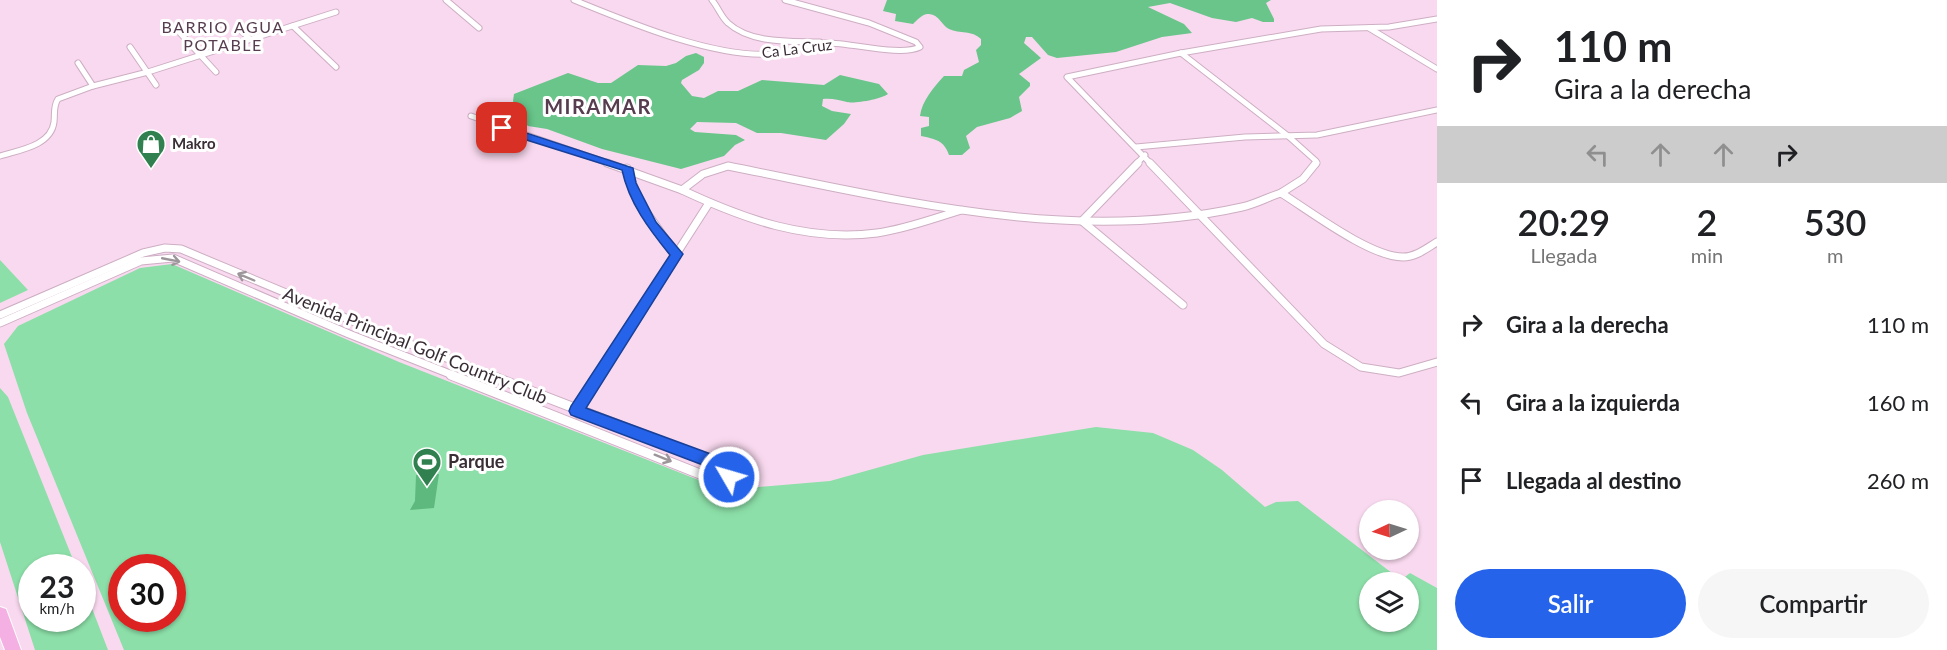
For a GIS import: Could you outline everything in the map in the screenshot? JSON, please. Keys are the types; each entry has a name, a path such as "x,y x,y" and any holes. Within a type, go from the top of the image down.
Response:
{"highway":[{"path":"0,615 13,650"}],"street":[{"path":"446,0 479,28"},
{"name":"Ca La Cruz","path":"574,0 637,25 723,51 771,54 824,43 901,50 914,50 920,47 916,42 869,23 785,0"},
{"path":"712,0 728,23 741,31 768,39 824,43"},
{"path":"0,156 43,141 50,135 55,103 58,99 93,86 148,72 336,12"},
{"path":"1437,19 1369,28 1320,28 1181,53 1067,77 1145,155 1324,344 1361,367 1399,373 1437,362"},
{"path":"293,26 336,67"},
{"path":"1369,28 1437,69"},
{"path":"239,29 250,39"},
{"path":"180,33 216,72"},
{"path":"130,47 156,85"},
{"path":"682,190 698,175 711,168 728,166 962,210 1082,221 1202,215 1245,207 1281,193 1303,179 1317,164 1288,136 1181,53"},
{"path":"78,63 93,86"},
{"path":"1136,147 1245,137 1317,135 1437,110"},
{"path":"471,116 518,135 627,168 751,220 795,233 836,235 879,232 962,210"},
{"path":"1082,221 1145,155"},
{"path":"627,168 631,183 651,224 676,254"},
{"path":"1281,193 1370,247 1387,254 1402,257 1417,254 1437,242"},
{"path":"586,427 576,411 709,203"},
{"path":"1082,221 1183,306"},
{"name":"Avenida Principal Golf Country Club","path":"0,315 143,253 165,248 181,249 576,411 722,465 728,470 729,477 715,480 349,334 173,258 141,261 0,324"}],"shaded area":[{"path":"887,0 1271,0 1266,3 1274,22 1263,22 1252,18 1236,22 1212,18 1170,3 1148,7 1184,24 1192,33 1162,37 1116,52 1057,58 1048,55 1032,37 1026,37 1024,43 1041,58 1019,74 1030,83 1030,86 1019,97 1022,111 1010,118 977,127 966,136 970,148 962,155 949,155 942,143 921,136 921,128 929,126 929,117 920,116 921,110 944,76 962,76 964,70 979,62 976,50 981,45 981,39 974,34 949,29 938,18 929,14 920,17 913,24 895,21 896,14 883,11"},
{"path":"696,53 704,57 704,63 699,70 682,80 681,83 692,96 704,98 718,91 738,91 762,80 824,85 840,75 879,84 888,94 856,102 823,99 822,106 832,111 851,114 844,124 826,140 781,133 757,133 736,123 697,122 690,129 695,132 736,135 745,140 735,145 724,156 681,169 602,149 547,129 528,126 516,115 514,94 568,73 598,83 611,83 638,65 666,66"},
{"path":"0,260 28,290 0,303"},
{"path":"172,264 399,362 724,490 830,481 923,455 1096,427 1153,433 1193,450 1222,470 1265,507 1276,502 1298,501 1359,548 1359,560 1375,560 1391,572 1359,572 1359,632 1419,632 1419,578 1437,588 1437,650 124,650 117,632 186,632 186,554 108,554 108,611 96,582 96,554 85,554 27,413 4,344 18,326 140,268"},
{"path":"0,388 8,397 71,554 18,554 18,598 0,542"},
{"name":"Parque","path":"439,474 434,508 410,510 415,501 416,475"},
{"path":"96,619 108,650 35,650 29,632 96,632"}],"place":[{"name":"Makro","path":"151,170"},
{"name":"Parque","path":"427,488"}],"district":[{"name":"BARRIO AGUA POTABLE","path":"223,36"},
{"name":"MIRAMAR","path":"598,107"}],"route":[{"path":"502,128 627,168 631,183 651,224 676,254 576,411 722,465 728,470 729,477"}]}
